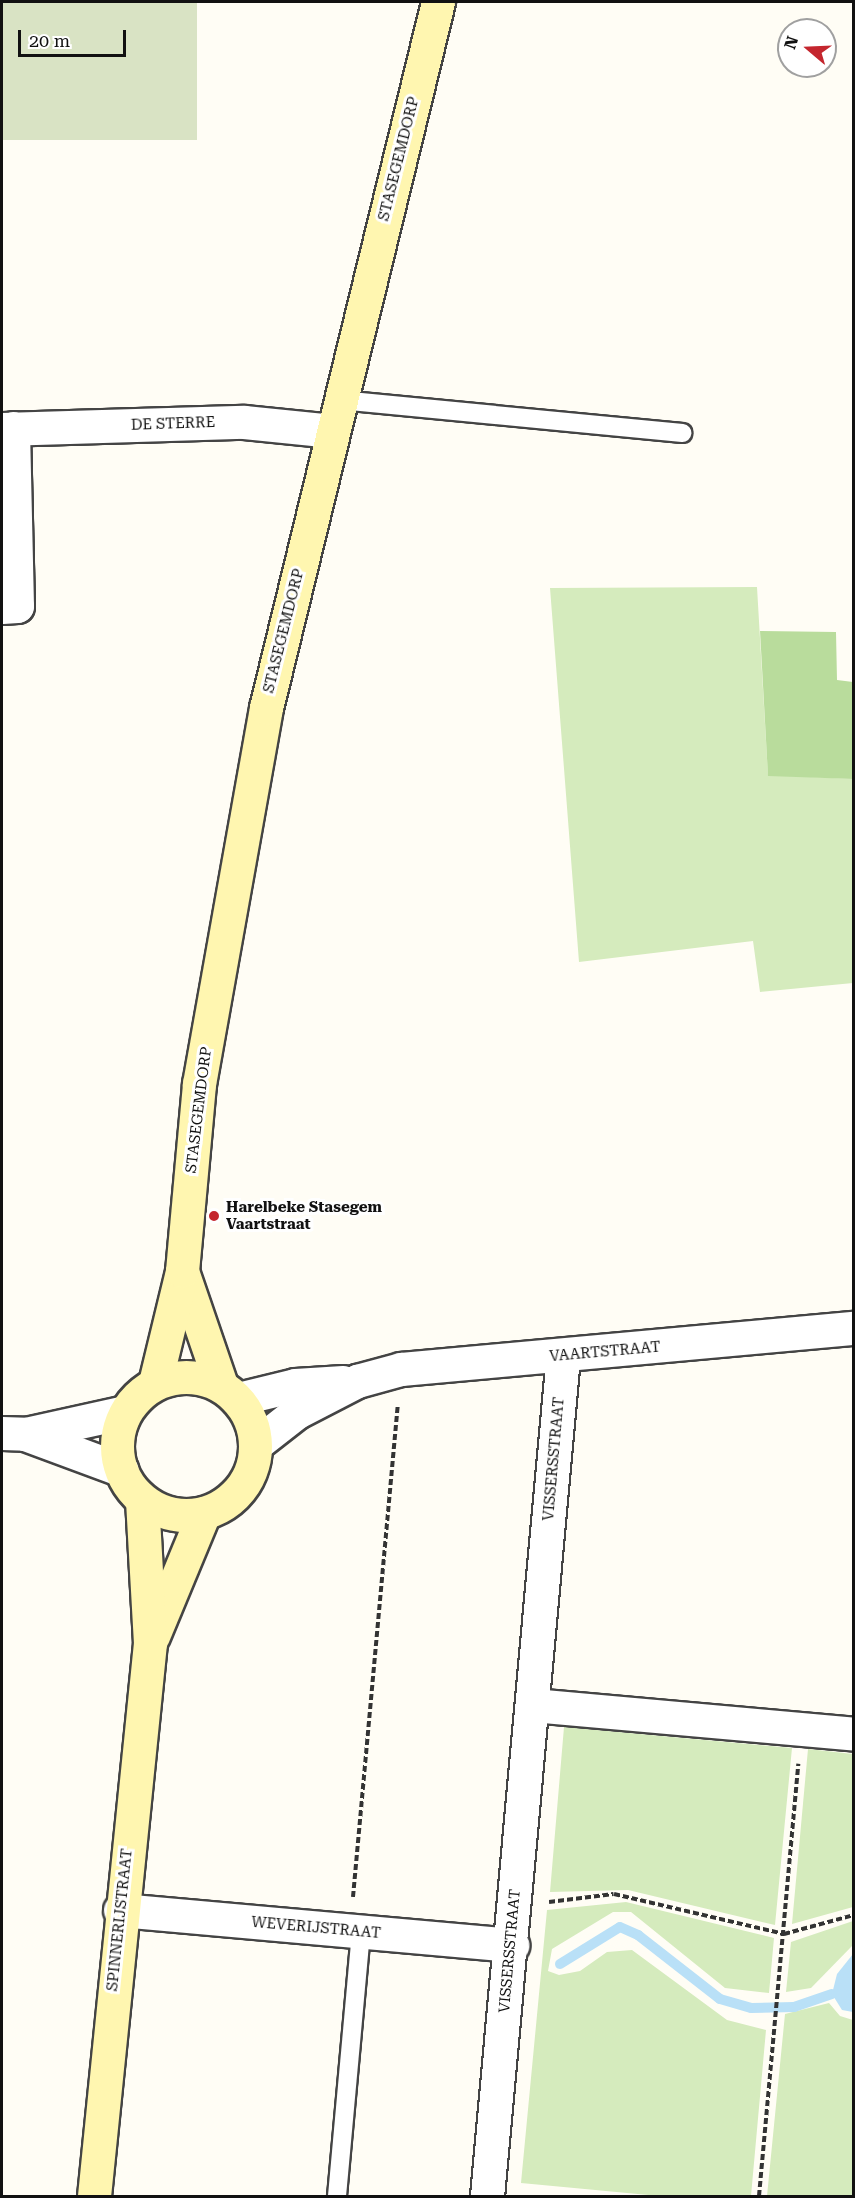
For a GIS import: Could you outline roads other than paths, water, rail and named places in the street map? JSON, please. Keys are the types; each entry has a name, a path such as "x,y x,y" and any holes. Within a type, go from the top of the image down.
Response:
{"street":[{"name":"STASEGEMDORP","path":"155,1383 182,1271 199,1084 264,720 336,415 438,2"},
{"name":"DE STERRE","path":"2,607 17,606 7,429 244,422 336,415"},
{"name":"STASEGEMDORP","path":"182,1271 230,1392"},
{"name":"VAARTSTRAAT","path":"230,1392 357,1381 401,1369 854,1328"},
{"name":"VISSERSSTRAAT","path":"486,2196 512,1945 563,1356"},
{"path":"13,1433 125,1412 155,1383 177,1376 200,1377 230,1392 254,1428 256,1444 253,1467 242,1487 225,1504 204,1513 182,1515 161,1510 142,1500 122,1470 117,1451 125,1412"},
{"name":"VAARTSTRAAT","path":"256,1444 297,1412 357,1381"},
{"path":"13,1433 122,1470"},
{"name":"SPINNERIJSTRAAT","path":"94,2196 120,1910 150,1643 142,1500"},
{"name":"SPINNERIJSTRAAT","path":"150,1643 204,1513"},
{"path":"532,1706 854,1734"},
{"name":"WEVERIJSTRAAT","path":"120,1910 512,1945"}],"lane":[{"path":"336,415 682,433"},
{"path":"337,2196 355,1932"}],"water":[{"path":"853,1954 853,2012 842,2010 832,1994 837,1974"}],"waterway":[{"path":"560,1964 620,1927 638,1935 720,1999 751,2008 794,2007 832,1994"}],"place":[{"name":"Harelbeke Stasegem Vaartstraat","path":"214,1216"}]}
